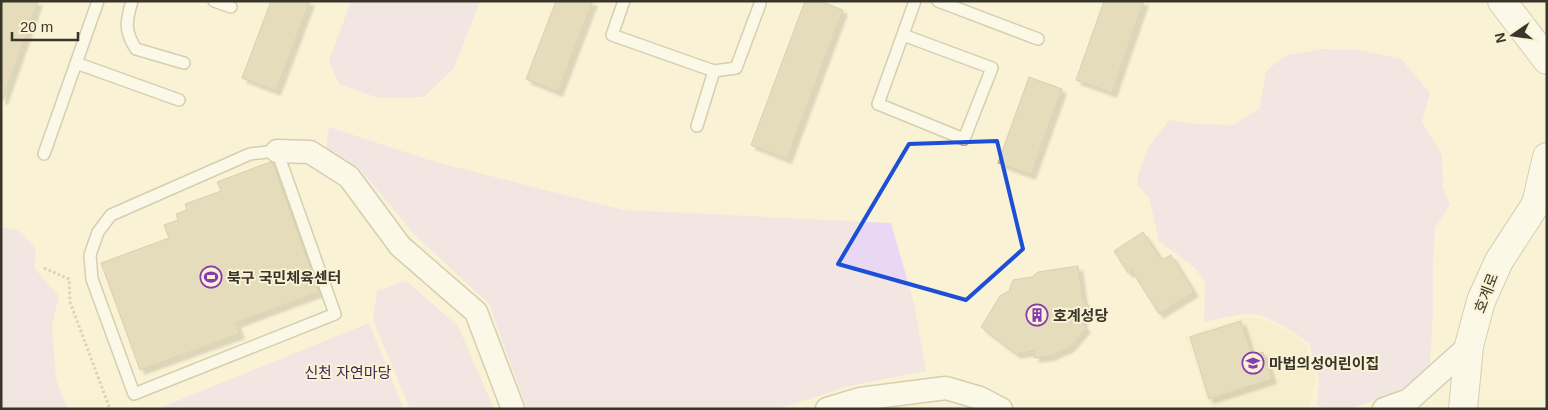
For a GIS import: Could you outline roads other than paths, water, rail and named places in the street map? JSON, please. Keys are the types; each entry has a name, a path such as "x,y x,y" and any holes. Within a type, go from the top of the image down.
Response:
{"street":[{"path":"1502,1 1546,64"},
{"path":"277,151 310,152 350,177 400,246 476,312 513,409"},
{"name":"호계로","path":"1463,409 1468,346 1481,301 1499,261 1541,198 1547,158"},
{"path":"1384,409 1409,400 1468,346"},
{"path":"826,409 860,399 946,388 980,398 1001,409"}],"lane":[{"path":"44,154 98,1"},
{"path":"132,1 128,15 127,36 136,49 184,63"},
{"path":"214,1 231,7"},
{"path":"624,1 612,35 714,72 736,68 760,4"},
{"path":"903,35 992,68 964,139 878,104 915,1"},
{"path":"938,1 1038,39"},
{"path":"76,63 179,100"},
{"path":"697,126 714,72"},
{"path":"277,151 335,314 134,394 92,279 90,255 98,232 110,215 250,154 277,151"}],"place":[{"name":"북구 국민체육센터","path":"211,277"},
{"name":"호계성당","path":"1037,315"},
{"name":"마법의성어린이집","path":"1253,363"}],"park label":[{"name":"신천 자연마당","path":"348,372"}]}
